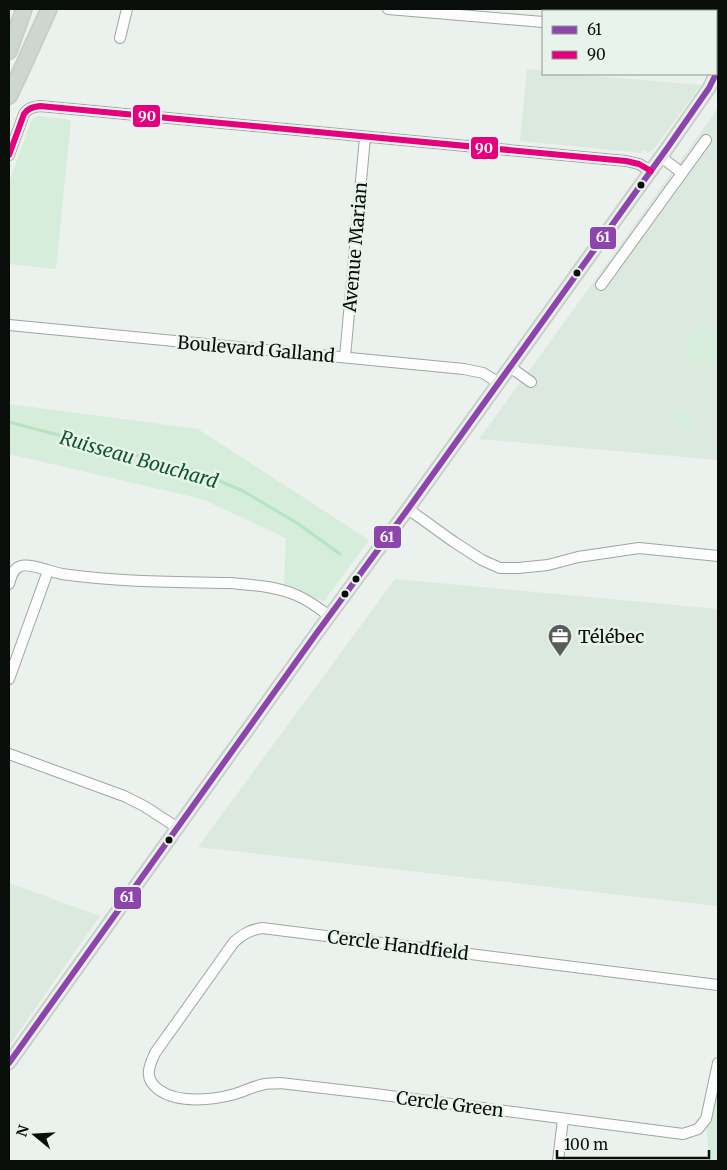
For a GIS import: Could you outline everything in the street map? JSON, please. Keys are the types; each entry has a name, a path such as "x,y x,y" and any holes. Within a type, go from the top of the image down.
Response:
{"highway":[{"path":"9,50 24,9"},
{"path":"9,96 49,9"}],"main road":[{"path":"9,1063 651,171 709,88 716,75"}],"street":[{"path":"120,38 127,9"},
{"path":"388,9 542,22"},
{"path":"9,155 24,114 27,110 40,106 626,161 637,163 651,171"},
{"name":"Avenue Marian","path":"345,357 365,137"},
{"path":"601,285 706,140"},
{"path":"661,157 682,173"},
{"name":"Boulevard Galland","path":"9,325 475,370 499,383"},
{"path":"510,367 531,382"},
{"path":"408,509 482,560 500,568 548,566 578,557 640,548 718,556"},
{"path":"9,584 14,570 19,566 29,566 48,571 99,578 263,586 296,595 310,602 329,616"},
{"path":"9,678 48,571"},
{"path":"9,754 124,796 144,806 178,828"},
{"name":"Cercle Handfield","path":"148,1070 155,1053 234,942 240,936 254,929 262,928 718,985"},
{"name":"Cercle Green","path":"148,1070 152,1085 164,1094 183,1098 216,1098 265,1084 280,1084 375,1094 683,1134 698,1129 706,1119 718,1063"},
{"path":"558,1161 563,1119"}],"shaded area":[{"path":"527,69 542,71 542,75 583,75 701,85 654,149 647,153 647,151 643,151 643,153 520,141"},
{"path":"718,108 718,460 479,439 582,298"},
{"path":"395,579 718,609 718,906 198,847"},
{"path":"9,883 100,916 9,1046"}],"green space":[{"path":"38,116 71,120 56,269 9,264 9,183 31,121"},
{"path":"698,326 707,330 718,329 718,360 715,366 685,360 686,353"},
{"path":"9,404 198,429 369,540 324,601 315,598 284,584 286,538 202,499 9,454"},
{"path":"685,411 691,414 694,420 691,426 685,429 679,426 676,420 679,414"},
{"path":"718,1076 718,1161 709,1161 706,1119"}],"waterway":[{"name":"Ruisseau Bouchard","path":"9,422 199,472 243,491 297,523 340,554"}],"transit line":[{"name":"61","path":"9,1063 668,147 709,88 716,75"},
{"name":"90","path":"9,155 24,114 27,110 40,106 626,161 639,164 651,171"}],"place":[{"name":"Télébec","path":"560,657"}]}
